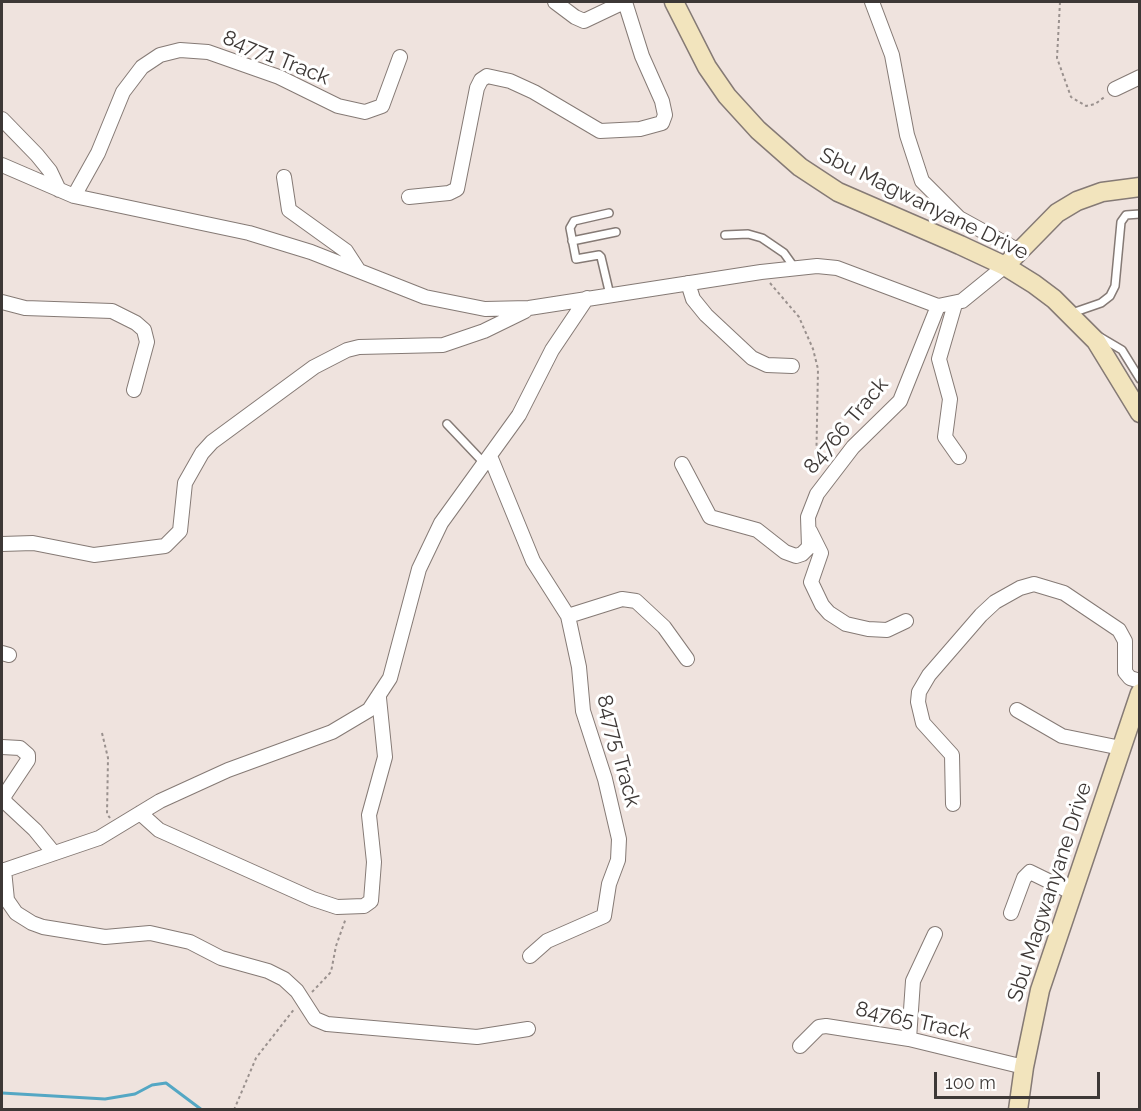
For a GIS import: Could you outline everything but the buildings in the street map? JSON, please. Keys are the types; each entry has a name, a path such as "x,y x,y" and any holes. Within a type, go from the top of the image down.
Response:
{"main road":[{"name":"Sbu Magwanyane Drive","path":"674,2 707,67 727,96 758,130 800,168 871,208 1005,266 1034,284 1070,314 1086,331 1115,369 1140,412"},
{"path":"1005,266 1057,213 1077,201 1102,192 1140,187"},
{"name":"Sbu Magwanyane Drive","path":"1018,1110 1024,1067 1040,990 1140,693"}],"street":[{"path":"409,197 449,193 457,189 477,88 487,76 510,81 534,92 600,131 653,128 663,121 662,101 624,2 591,18 579,20 555,2"},
{"path":"872,2 892,55 907,135 922,181 959,218 1019,251"},
{"name":"84771 Track","path":"74,196 98,153 123,92 142,67 160,55 180,50 208,52 279,77 338,106 365,112 382,106 400,57"},
{"path":"1115,89 1140,77"},
{"path":"2,119 43,163 59,190"},
{"path":"2,165 74,196 249,233 311,252 449,304 485,309 530,308 794,267 837,268 938,306 955,304 973,293 1005,266"},
{"path":"284,177 289,210 346,251 359,271"},
{"path":"688,283 698,306 743,350 759,362 792,366"},
{"path":"528,1029 477,1037 337,1025 315,1019 292,985 276,975 221,958 181,939 143,933 105,937 43,927 32,923 16,913 7,900 3,871 52,852 99,838 140,813 228,770 332,732 359,717 379,698 390,678 419,569 427,551 454,501 519,415 547,360 587,298"},
{"path":"2,302 25,308 112,310 136,323 144,330 147,342 134,390"},
{"path":"955,304 939,359 950,399 945,437 959,457"},
{"name":"84766 Track","path":"682,464 707,515 712,519 757,530 785,552 796,556 802,554 809,547 810,509 817,494 852,447 900,401 938,306"},
{"path":"2,544 33,543 94,555 165,546 180,531 185,483 202,453 212,442 314,367 341,352 359,347 443,345 484,331 530,308"},
{"name":"84775 Track","path":"487,459 533,561 568,615 579,667 583,711 611,803 619,850 609,885 604,916 547,941 530,956"},
{"path":"808,529 821,553 812,582 822,605 829,613 846,624 868,629 887,630 906,621"},
{"path":"953,804 952,755 923,723 918,702 919,692 929,675 995,602 1020,588 1034,584 1064,593 1119,630 1125,641 1125,672 1130,678 1140,681"},
{"path":"568,615 622,599 636,601 664,627 687,659"},
{"path":"140,813 159,830 326,904 352,908 364,906 371,898 374,862 368,820 385,750 380,723 379,698"},
{"path":"1017,710 1062,736 1121,748"},
{"path":"2,747 21,748 28,755 28,760 4,796 5,802 35,830 52,852"},
{"path":"1011,913 1024,878 1030,872 1073,893"},
{"path":"909,1039 913,981 935,934"},
{"name":"84765 Track","path":"800,1046 819,1027 826,1026 909,1039 1024,1067"}],"lane":[{"path":"609,213 574,221 570,228 576,259 599,255 601,257 610,295"},
{"path":"1070,314 1101,303 1110,296 1115,286 1121,222 1126,214 1140,213"},
{"path":"572,242 616,232"},
{"path":"725,235 748,234 762,238 784,253 794,267"},
{"path":"1086,331 1122,350 1140,379"},
{"path":"447,424 487,459"}],"path":[{"path":"1060,2 1057,58 1071,97 1086,106 1095,104 1115,89"},
{"path":"761,272 799,317 813,349 818,369 817,494"},
{"path":"102,733 108,758 107,814 117,827"},
{"path":"234,1110 256,1058 302,1000 324,982 331,972 336,946 346,918 354,910 352,908"}],"waterway":[{"path":"2,1093 105,1099 135,1094 152,1085 166,1083 202,1110"}]}
